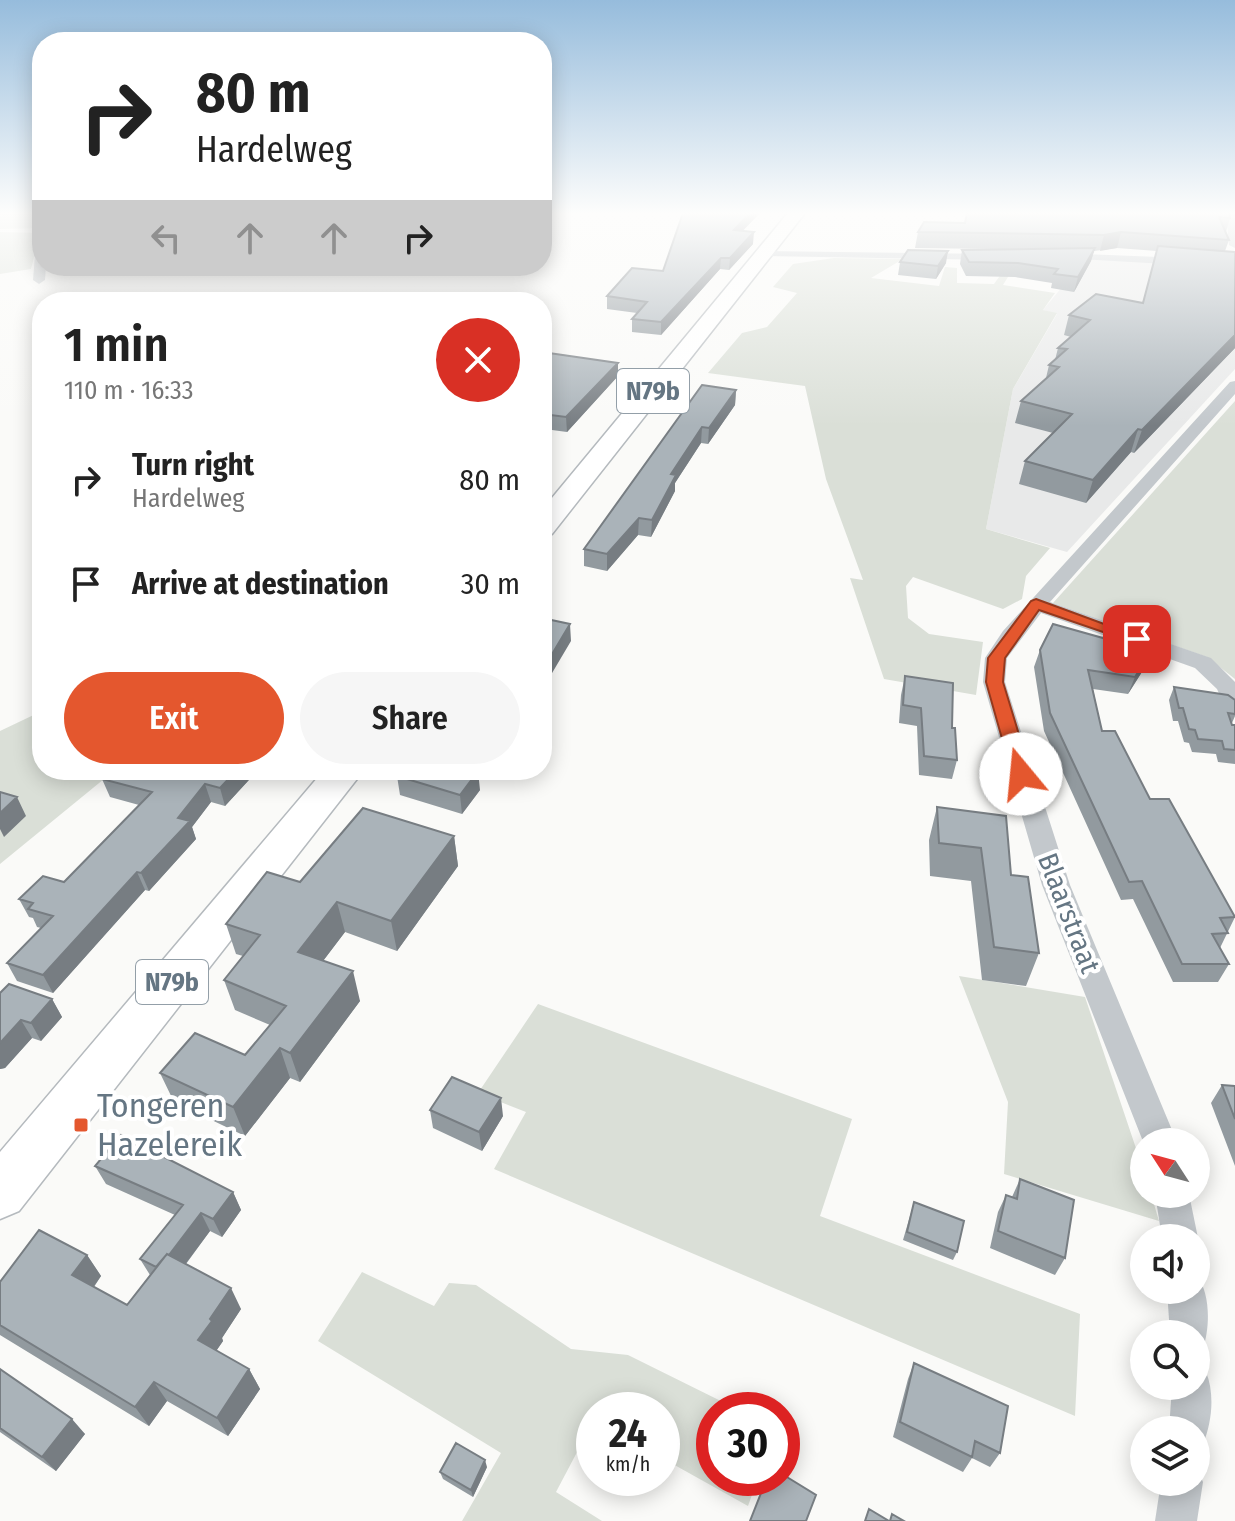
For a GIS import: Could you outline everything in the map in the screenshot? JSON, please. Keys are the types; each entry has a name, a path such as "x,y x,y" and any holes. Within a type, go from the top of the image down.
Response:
{"main road":[{"name":"N79b","path":"552,516 739,284"},
{"name":"N79b","path":"0,1193 337,780"}],"street":[{"name":"Blaarstraat","path":"1154,1128 1056,885 994,682 996,658 1036,604 1235,385"},
{"path":"1036,604 1203,663 1227,686 1235,706"},
{"path":"1176,1521 1180,1496"}],"shaded area":[{"path":"776,284 1004,284 1055,293 1043,310 1057,313 1013,389 986,529 1050,548 1026,576 1022,599 1003,609 913,577 906,586 908,618 929,634 983,642 976,695 884,679 850,578 863,580 826,479 805,386 708,373 742,333 767,327 797,293 773,287"},
{"path":"1065,284 1235,284 1235,369 1067,552 986,529 1013,389 1057,314 1043,310"},
{"path":"1235,401 1235,679 1207,657 1053,603"},
{"path":"32,716 32,780 103,780 0,864 0,731"},
{"path":"959,976 1085,997 1130,1130 1130,1208 1155,1208 1159,1221 1004,1174 1008,1102"},
{"path":"538,1004 852,1119 820,1216 1080,1314 1075,1416 494,1169 526,1112 478,1093"},
{"path":"362,1272 434,1306 449,1283 476,1285 571,1349 628,1355 703,1392 696,1392 696,1477 680,1468 680,1392 576,1392 576,1454 556,1492 602,1521 462,1521 501,1453 318,1341"},
{"path":"730,1496 752,1496 748,1506"}],"building":[{"path":"618,284 697,284 661,322 632,319 647,302 607,296"},
{"path":"1148,284 1235,284 1235,335 1142,430 1138,429 1093,480 1025,461 1072,414 1021,401 1059,367 1049,365 1067,349 1058,348 1090,320 1069,315 1096,294 1143,303"},
{"path":"552,353 618,363 566,417 552,415"},
{"path":"702,385 736,390 709,428 702,427 671,474 676,475 652,520 639,518 607,554 584,549"},
{"path":"552,620 570,624 552,654"},
{"path":"1114,623 1159,639 1135,677 1088,670 1102,731 1115,731 1150,799 1169,799 1235,917 1220,918 1228,933 1212,934 1229,964 1182,964 1142,881 1129,882 1050,713 1040,650 1053,624 1103,638"},
{"path":"905,676 953,683 952,728 955,728 957,760 924,756 921,708 903,705"},
{"path":"1174,687 1228,695 1235,700 1235,714 1228,713 1232,725 1235,725 1235,750 1224,749 1222,741 1198,739 1195,730 1189,729 1183,708 1179,708"},
{"path":"106,780 228,780 220,788 205,784 178,818 190,821 141,873 137,872 43,975 7,963 53,916 28,909 33,903 19,899 43,876 64,882 152,792"},
{"path":"410,780 471,780 460,795"},
{"path":"0,792 17,797 0,813"},
{"path":"937,807 1006,816 1011,875 1028,877 1039,953 994,947 981,848 939,843"},
{"path":"363,808 454,836 391,921 337,902 298,952 353,971 290,1053 280,1048 233,1107 160,1073 195,1033 245,1055 286,1006 224,980 260,935 226,924 267,872 300,882"},
{"path":"9,984 52,999 31,1023 21,1020 0,1043 0,993"},
{"path":"452,1077 501,1098 479,1132 430,1110"},
{"path":"1222,1085 1235,1086 1235,1119"},
{"path":"121,1135 233,1192 213,1219 201,1213 156,1267 140,1259 183,1205 95,1166"},
{"path":"1020,1179 1074,1200 1065,1258 998,1231 1006,1195 1017,1199"},
{"path":"914,1202 964,1221 957,1252 907,1232"},
{"path":"39,1230 87,1255 72,1275 127,1305 167,1254 231,1288 198,1340 249,1369 217,1418 154,1382 135,1407 0,1325 0,1282"},
{"path":"914,1363 1008,1406 1000,1453 975,1441 972,1457 900,1422"},
{"path":"0,1369 72,1419 42,1457 0,1428"},
{"path":"456,1443 485,1460 471,1490 440,1472"},
{"path":"800,1485 816,1495 806,1521 750,1521 760,1496 800,1496"},
{"path":"869,1509 889,1521 865,1521"},
{"path":"892,1514 904,1521 890,1521"}],"place":[{"name":"Tongeren Hazelereik","path":"81,1125"}],"route":[{"path":"1021,774 994,682 996,658 1010,635 1036,604 1137,639"}]}
